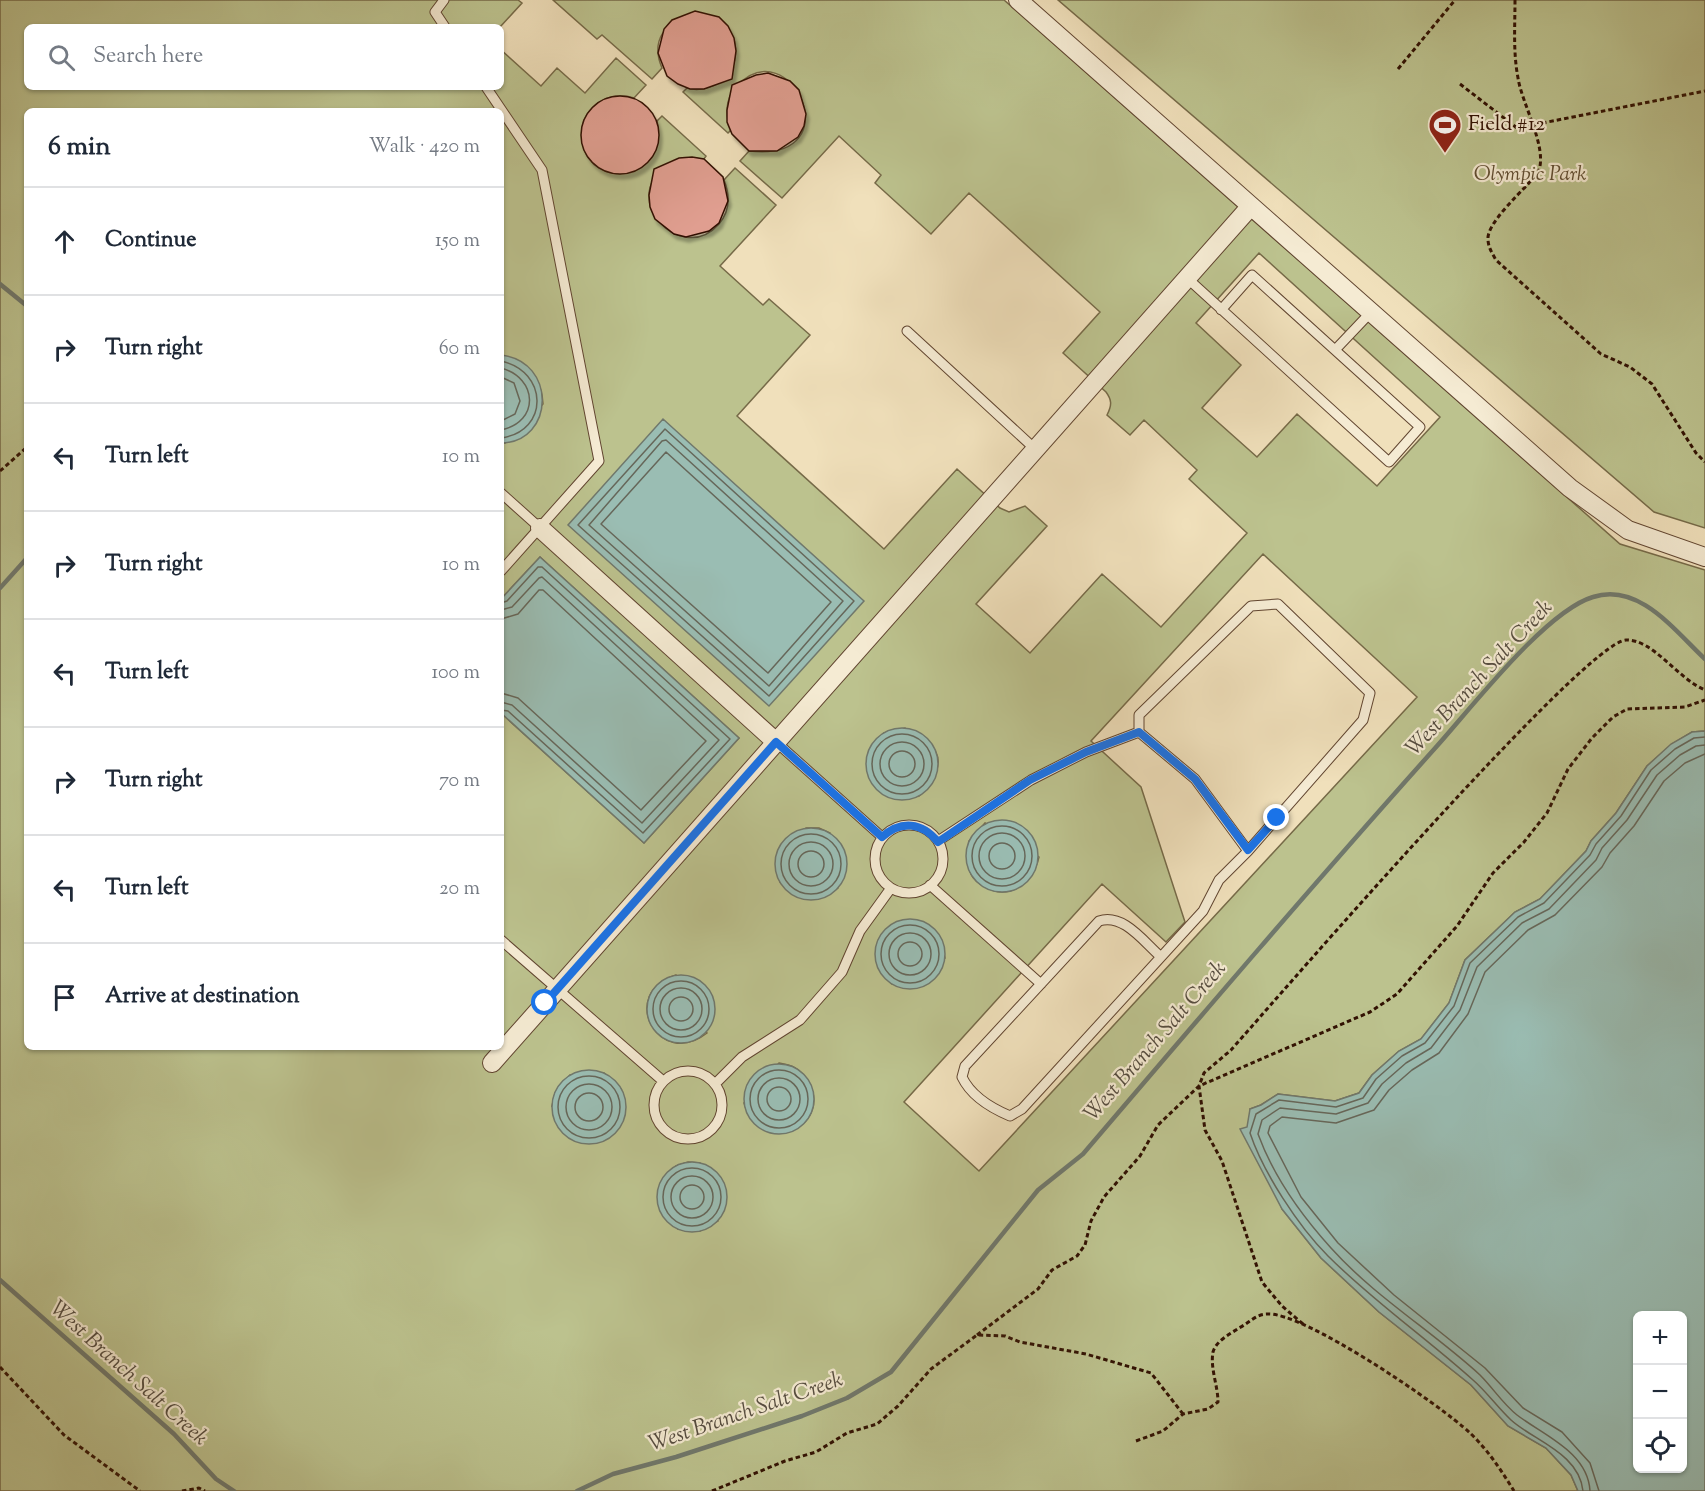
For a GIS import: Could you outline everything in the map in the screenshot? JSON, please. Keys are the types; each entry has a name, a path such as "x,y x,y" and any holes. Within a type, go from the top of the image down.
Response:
{"street":[{"path":"1018,0 1570,488 1628,530 1705,557"},
{"path":"504,1049 1250,207"},
{"path":"540,528 776,742"},
{"path":"492,1063 503,1050"}],"lane":[{"path":"443,24 435,12 444,0"},
{"path":"488,90 500,108"},
{"path":"504,114 542,170 599,461 504,568"},
{"path":"1187,278 1221,310 1389,462 1420,427 1252,275 1221,310"},
{"path":"1335,350 1372,311"},
{"path":"907,331 1035,449"},
{"path":"504,496 540,528"},
{"path":"1160,956 1122,922 1110,918 1099,921 965,1066 962,1077 968,1090 1010,1116 1022,1109 1203,910 1219,880 1248,850 1363,720 1370,693 1278,604 1251,606 1139,715 1139,732 1195,779 1248,850"},
{"path":"938,842 1030,780 1086,752 1139,732"},
{"path":"776,742 882,837"},
{"path":"900,826 922,827 938,842 943,862 940,873 930,885 914,893 891,888 882,881 876,870 876,847 882,837 900,826"},
{"path":"930,885 1041,984"},
{"path":"715,1084 742,1057 800,1020 842,972 860,931 891,888"},
{"path":"504,943 663,1081"},
{"path":"695,1071 715,1084 722,1104 716,1125 698,1138 687,1139 667,1132 654,1114 656,1090 672,1074 695,1071"}],"path":[{"path":"1398,69 1455,0"},
{"path":"1515,0 1514,47 1517,76 1523,104 1533,125 1541,152 1539,171 1492,225 1487,237 1489,247 1496,260 1601,354 1630,367 1652,384 1696,453 1705,462"},
{"path":"1460,84 1517,128 1705,92"},
{"path":"0,471 24,450"},
{"path":"1303,1324 1282,1306 1262,1282 1222,1161 1205,1130 1199,1086 1204,1073 1231,1050 1497,755 1558,692 1611,645 1626,640 1643,644 1661,657 1678,674 1705,690"},
{"path":"712,1491 785,1461 816,1452 847,1433 877,1424 898,1406 931,1369 1038,1289 1052,1270 1077,1256 1085,1245 1090,1221 1104,1197 1140,1156 1158,1125 1199,1086 1370,1012 1397,994 1457,926 1493,873 1524,842 1547,813 1568,769 1592,738 1626,709 1685,707 1705,700"},
{"path":"1136,1441 1163,1431 1183,1414 1208,1409 1218,1402 1218,1386 1212,1366 1213,1351 1228,1335 1259,1315 1280,1315 1345,1345 1456,1420 1494,1459 1514,1491"},
{"path":"977,1335 1005,1336 1020,1342 1086,1354 1151,1373 1183,1414"},
{"path":"0,1367 64,1435 140,1491"},
{"path":"182,1491 199,1488 205,1491"}],"green space":[{"path":"0,0 518,0 522,3 503,24 24,24 24,90 504,90 504,53 541,86 557,68 585,93 616,58 646,85 634,98 611,97 601,101 586,115 581,133 582,142 589,158 600,169 614,173 628,172 641,166 652,156 658,140 657,121 662,116 706,156 704,159 691,159 673,165 656,177 649,191 651,207 659,221 671,232 686,237 703,235 719,224 728,203 724,180 735,168 776,205 720,266 763,305 769,299 810,335 737,416 884,549 957,469 1000,508 1009,512 1025,506 1047,526 976,604 1030,653 1102,574 1161,627 1247,533 1189,479 1197,470 1144,420 1130,435 1107,415 1111,403 1106,392 1063,353 1100,312 969,193 931,234 875,183 881,175 839,136 782,198 740,161 749,151 781,149 799,138 805,120 802,101 792,84 776,73 756,73 736,87 728,102 727,113 731,130 728,133 683,92 687,88 702,89 717,84 725,78 733,66 736,53 735,44 729,30 717,21 702,17 686,18 672,24 662,34 658,49 662,68 652,79 602,35 597,39 553,0 1004,0 1620,544 1705,570 1705,731 1692,732 1672,744 1647,766 1616,813 1591,841 1586,851 1540,899 1515,912 1465,960 1449,1003 1421,1039 1399,1051 1372,1075 1359,1093 1335,1101 1278,1094 1250,1109 1282,1209 1321,1258 1379,1312 1471,1385 1508,1426 1546,1448 1571,1475 1578,1491 0,1491","holes":["1259,253 1440,417 1377,486 1297,414 1257,457 1202,408 1241,365 1196,323","1263,554 1417,697 979,1171 904,1102 1102,884 1166,942 1185,922 1141,787 1091,741","905,728 924,740 935,751 938,758 936,772 929,786 919,796 884,733","985,823 1039,857 1031,874 1019,887 1002,892 993,890 980,884 972,876 969,866 969,841","806,828 819,828 830,833 838,888 823,896 807,898 793,893 780,882","940,937 945,958 892,984 878,965 876,954 878,941","676,975 707,1033 689,1042 674,1042 661,1036 651,1025 647,1011 649,997 658,984","779,1063 801,1072 813,1095 812,1109 805,1121 794,1129 780,1133 766,1130 753,1121 744,1103","604,1073 621,1089 552,1106 555,1093 570,1075","688,1162 700,1163 718,1221 700,1231 678,1229 676,1166"]},
{"name":"Olympic Park","path":"1058,0 1705,0 1705,528 1654,512"}],"water":[{"path":"504,356 519,360 532,371 540,385 542,401 539,416 532,430 519,439 504,442"},
{"path":"663,419 864,601 769,706 568,525"},
{"path":"540,557 739,738 644,843 504,716 504,596"},
{"path":"902,728 922,734 932,744 938,764 932,784 922,794 902,800 882,794 872,784 866,764 872,744 882,734"},
{"path":"1705,731 1705,1491 1578,1491 1571,1475 1546,1448 1508,1426 1471,1385 1379,1312 1321,1258 1282,1209 1240,1129 1247,1127 1250,1109 1278,1094 1335,1101 1359,1093 1372,1075 1399,1051 1421,1039 1449,1003 1465,960 1515,912 1540,899 1586,851 1591,841 1616,813 1647,766 1671,744 1692,732"},
{"path":"1002,820 1016,823 1028,830 1035,842 1038,856 1035,870 1028,882 1016,889 1002,892 988,889 976,882 969,870 966,856 969,842 976,830 988,823"},
{"path":"811,828 831,834 841,844 847,864 841,884 831,894 811,900 791,894 781,884 775,864 781,844 791,834"},
{"path":"910,919 923,922 935,929 942,941 945,954 942,967 935,979 923,986 910,989 897,986 885,979 878,967 875,954 878,941 885,929 897,922"},
{"path":"674,975 688,975 700,980 710,990 715,1009 710,1028 700,1038 688,1043 674,1043 662,1038 652,1028 647,1016 647,1002 652,990 662,980"},
{"path":"779,1064 792,1067 804,1074 811,1086 814,1099 811,1112 804,1124 792,1131 779,1134 766,1131 754,1124 747,1112 744,1099 747,1086 754,1074 766,1067"},
{"path":"589,1070 603,1073 615,1081 623,1093 626,1107 623,1121 615,1133 603,1141 589,1144 575,1141 563,1133 555,1121 552,1107 555,1093 563,1081 575,1073"},
{"path":"692,1162 705,1165 717,1172 724,1184 727,1197 724,1210 717,1222 705,1229 692,1232 679,1229 667,1222 660,1210 657,1197 660,1184 667,1172 679,1165"}],"building":[{"path":"695,11 719,17 728,26 734,38 736,51 732,79 704,89 690,89 667,76 658,53 664,29 672,20"},
{"path":"768,73 790,81 799,90 806,114 804,126 798,137 777,151 749,151 732,134 727,122 732,85 756,75"},
{"path":"620,96 635,99 648,107 656,120 659,135 656,150 648,163 635,171 620,174 605,171 592,163 584,150 581,135 584,120 592,107 605,99"},
{"path":"679,158 704,159 723,177 728,201 719,223 709,231 686,237 674,234 655,219 650,207 649,195 654,169"}],"waterway":[{"name":"West Branch Salt Creek","path":"0,284 24,304"},
{"name":"West Branch Salt Creek","path":"0,588 24,561"},
{"name":"West Branch Salt Creek","path":"577,1491 613,1474 676,1457 802,1416 847,1398 891,1372 1038,1190 1083,1154 1510,662 1532,640 1574,606 1593,597 1610,594 1626,596 1641,603 1669,623 1705,659"},
{"name":"West Branch Salt Creek","path":"0,1280 174,1434 216,1479 234,1491"}],"place":[{"name":"Field #12","path":"1445,154"}],"route":[{"path":"545,1003 776,742 882,837 890,830 911,825 922,827 938,842 1030,780 1086,752 1139,732 1195,779 1248,850 1277,818"}]}
